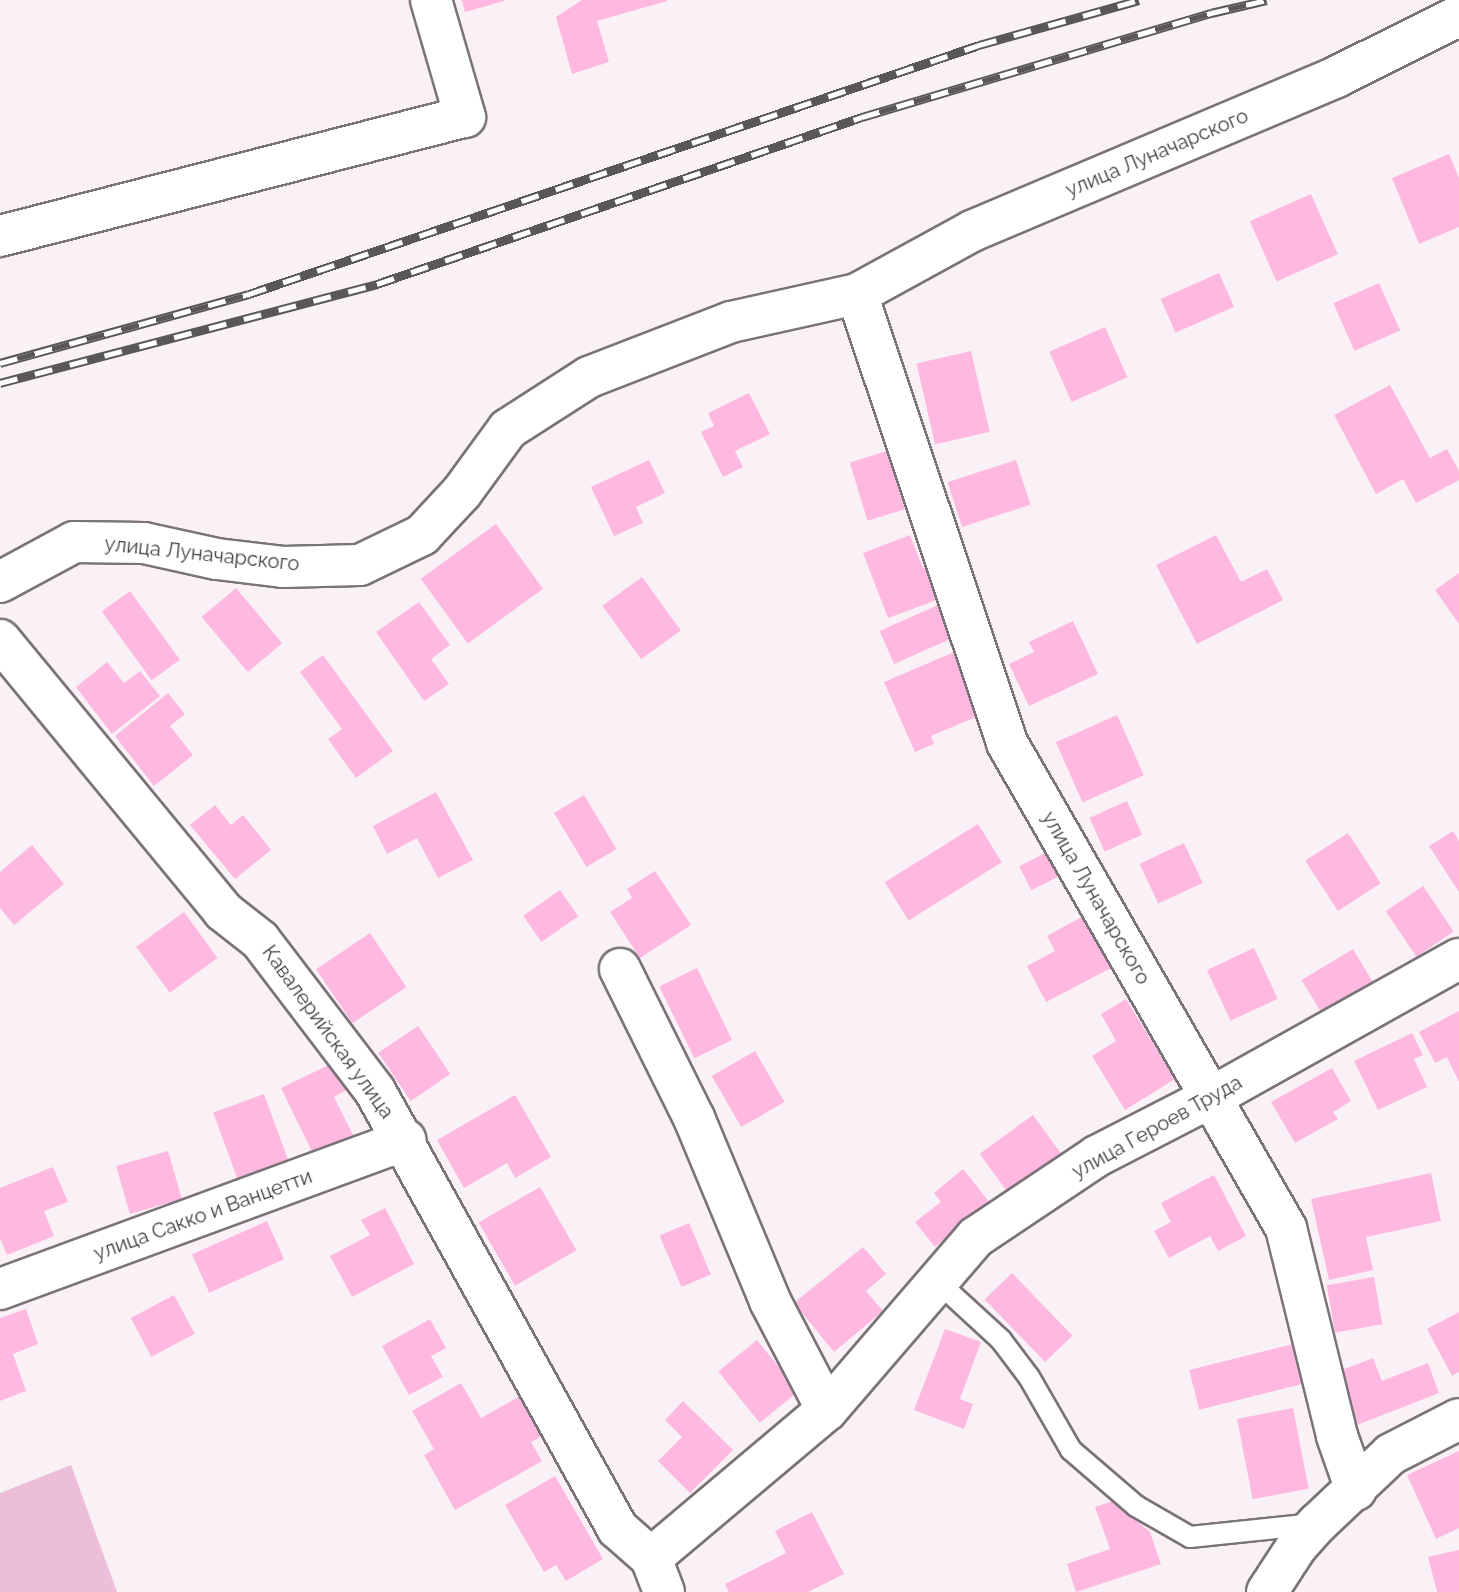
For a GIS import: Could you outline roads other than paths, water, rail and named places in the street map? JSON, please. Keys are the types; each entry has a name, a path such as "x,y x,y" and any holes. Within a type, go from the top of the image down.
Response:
{"street":[{"path":"0,236 465,117 431,0"},
{"name":"улица Луначарского","path":"0,582 74,542 144,543 217,559 283,567 360,565 422,535 462,492 508,429 589,377 731,322 857,294 972,231 1336,77 1459,16"},
{"name":"улица Луначарского","path":"857,294 1007,743 1286,1228 1337,1436 1356,1490"},
{"name":"Кавалерийская улица","path":"0,640 223,911 260,940 375,1091 405,1140 617,1528 657,1575"},
{"name":"улица Героев Труда","path":"657,1575 827,1410 976,1237 1097,1156 1210,1098 1459,959"},
{"path":"620,969 694,1118 770,1301 827,1410"},
{"name":"улица Сакко и Ванцетти","path":"0,1289 405,1140"},
{"path":"1267,1592 1297,1546 1391,1454 1459,1419"}],"lane":[{"path":"938,1282 1001,1340 1029,1377 1071,1450 1136,1506 1190,1537 1318,1523"}],"railway":[{"path":"0,363 249,294 979,45 1139,0"},
{"path":"0,383 377,284 862,117 1211,13 1267,0"}]}
